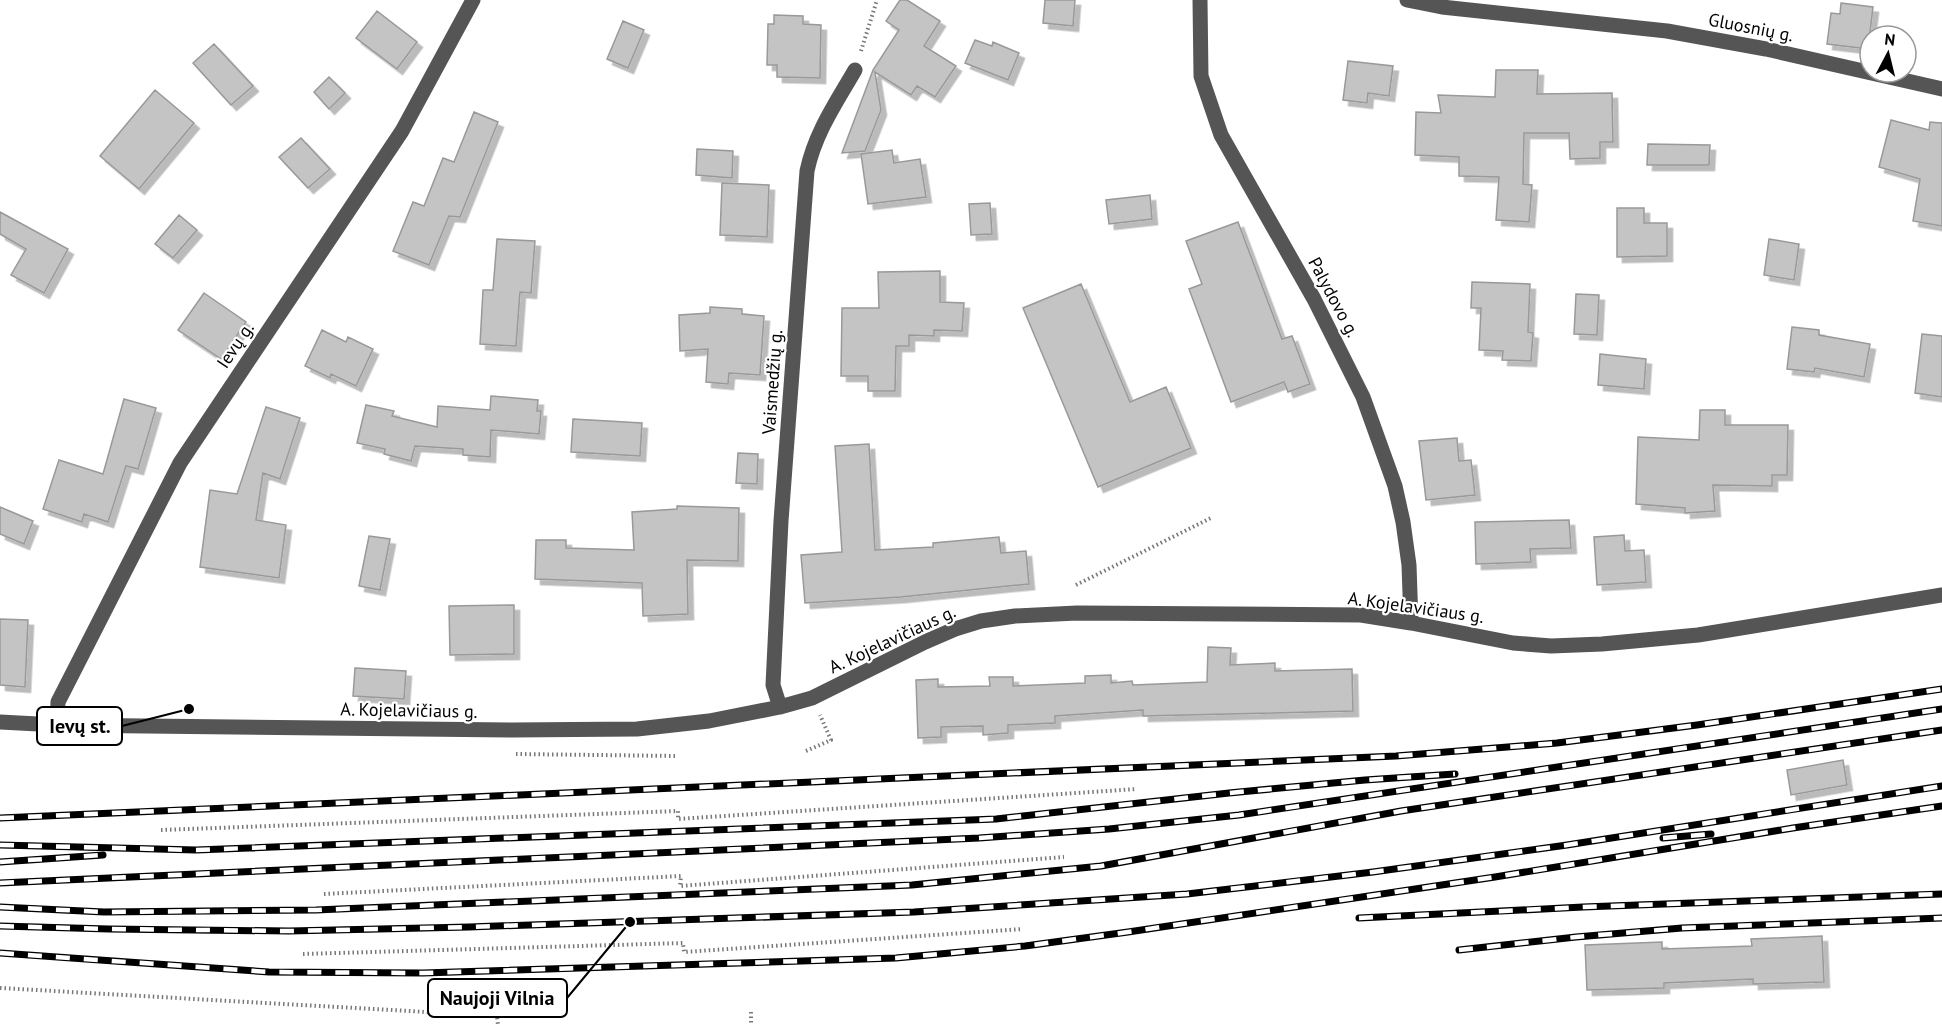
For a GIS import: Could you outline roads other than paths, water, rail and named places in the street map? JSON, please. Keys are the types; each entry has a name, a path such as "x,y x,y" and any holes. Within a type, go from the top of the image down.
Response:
{"street":[{"name":"Ievų g.","path":"57,726 58,702 180,463 402,131 473,0"},
{"name":"Palydovo g.","path":"1200,0 1201,76 1221,135 1314,299 1363,397 1395,486 1404,522 1412,622"},
{"name":"Gluosnių g.","path":"1407,0 1442,7 1667,30 1766,49 1942,89"},
{"name":"Vaismedžių g.","path":"780,707 774,685 780,556 807,171 812,150 822,128 855,70"},
{"name":"A. Kojelavičiaus g.","path":"0,722 57,726 637,729 709,721 780,707 812,698 955,629 981,621 1015,616 1077,613 1360,615 1412,622 1514,643 1551,646 1602,645 1698,635 1942,595"}],"railway":[{"path":"0,818 1396,756 1557,743 1942,689"},
{"path":"0,883 979,838 1109,829 1239,815 1942,709"},
{"path":"0,907 104,912 316,910 912,885 1101,866 1401,811 1942,730"},
{"path":"0,845 196,850 996,819 1229,793 1455,774"},
{"path":"0,926 289,931 469,927 914,912 1187,894 1373,872 1567,845 1942,786"},
{"path":"0,953 269,972 423,973 896,958 1025,946 1128,932 1942,806"},
{"path":"1663,838 1711,834"},
{"path":"0,862 103,855"},
{"path":"1359,918 1942,894"},
{"path":"1459,950 1682,928 1942,918"}],"place":[{"name":"Ievų st.","path":"189,709"},
{"name":"Naujoji Vilnia","path":"630,922"}]}
